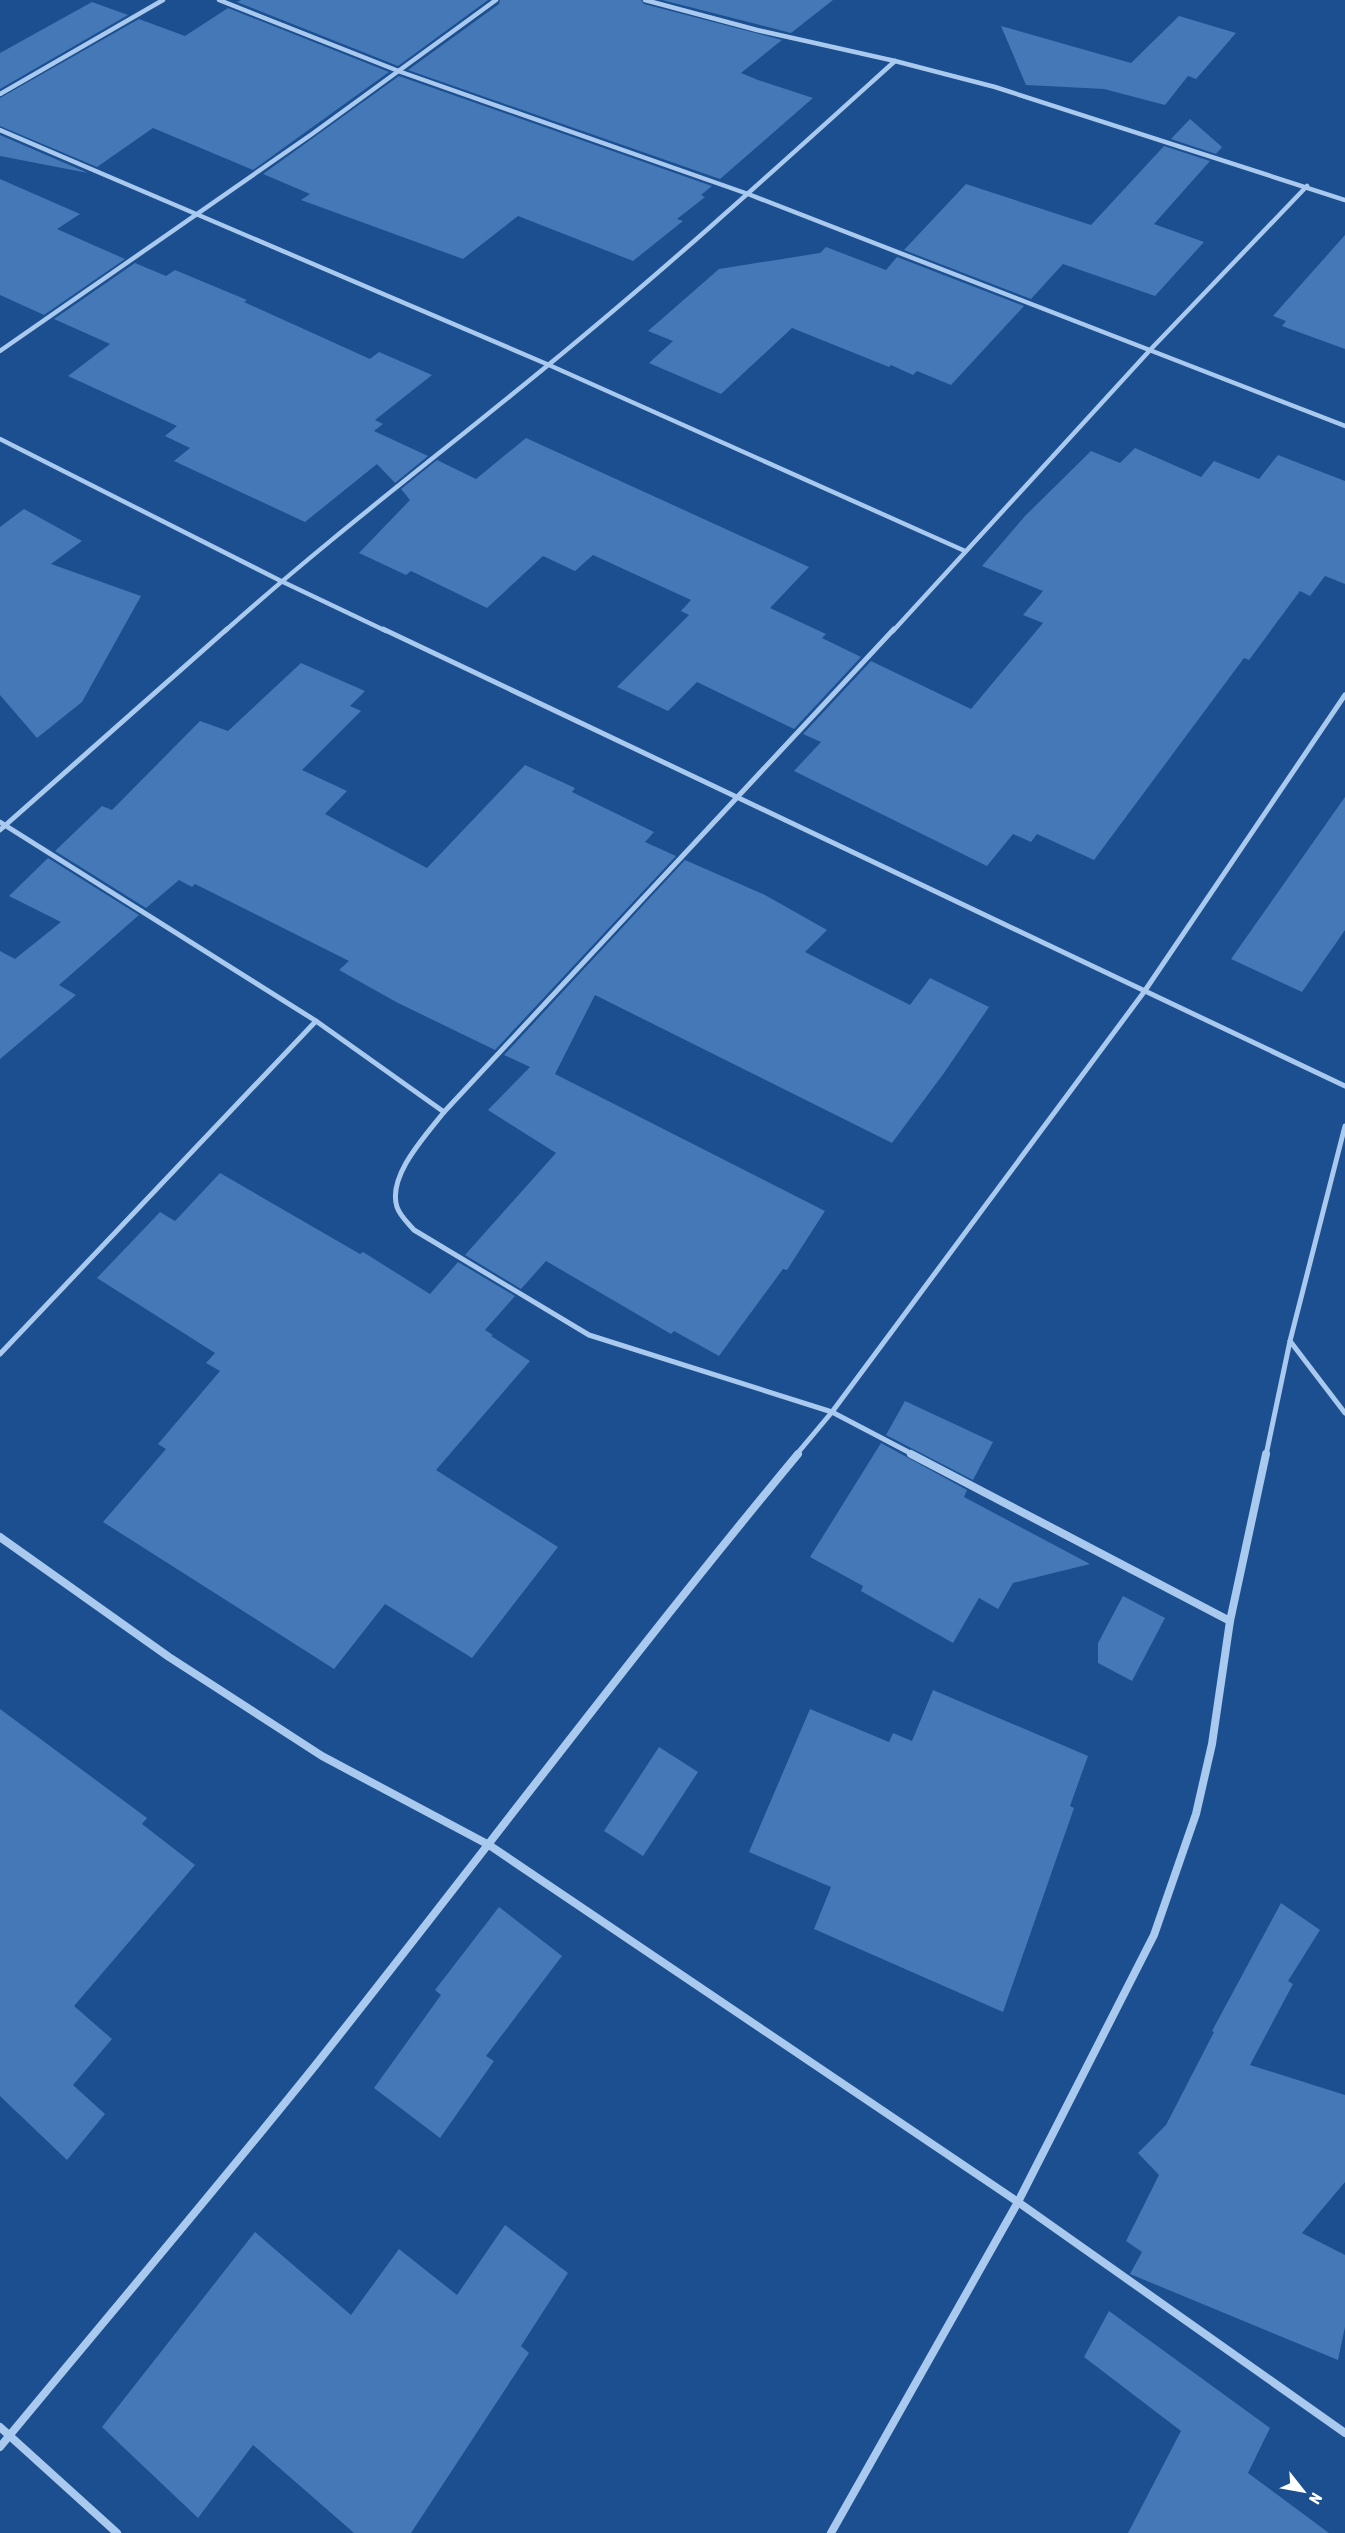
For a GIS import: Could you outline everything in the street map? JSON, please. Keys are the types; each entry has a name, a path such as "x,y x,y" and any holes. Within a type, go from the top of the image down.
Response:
{"street":[{"path":"0,94 162,0"},
{"path":"219,0 401,72 748,194 1152,349 1345,426"},
{"path":"0,351 401,72 496,0"},
{"path":"645,0 757,30 895,61 995,87 1345,200"},
{"path":"444,1113 316,1021 2,826 281,582 549,365 748,194 895,61"},
{"path":"0,130 549,365 965,551"},
{"path":"1230,1621 832,1412 589,1335 414,1230 397,1209 394,1197 395,1183 410,1158 444,1113 739,798 1152,349 1307,186"},
{"path":"0,440 281,582 1345,1086"},
{"path":"0,2447 311,2070 489,1845 693,1580 832,1412 1144,992 1345,695"},
{"path":"0,1354 316,1021"},
{"path":"831,2533 1018,2202 1154,1935 1196,1814 1212,1744 1230,1621 1290,1341 1345,1126"},
{"path":"1290,1341 1345,1413"},
{"path":"0,1537 169,1657 322,1756 489,1845 1018,2202 1345,2433"},
{"path":"0,2427 117,2533"}],"building":[{"path":"241,0 488,0 398,66 237,2"},
{"path":"500,0 641,0 644,4 782,40 741,73 813,98 720,179 408,70 499,4"},
{"path":"662,0 833,0 791,33"},
{"path":"92,2 128,15 0,89 0,53"},
{"path":"228,8 389,72 253,170 153,128 97,167 0,126 0,98 139,19 185,36"},
{"path":"1179,16 1236,33 1196,79 1188,76 1165,105 1104,89 1026,85 1001,26 1131,63"},
{"path":"399,76 712,186 701,195 705,197 677,219 683,221 633,261 518,216 463,259 301,200 310,194 263,174"},
{"path":"1190,119 1222,147 1216,154 1171,139"},
{"path":"0,135 88,173 0,156"},
{"path":"1164,146 1210,161 1154,224 1204,242 1155,296 1063,264 1031,299 904,250 966,184 1091,225"},
{"path":"0,179 80,214 57,229 125,259 44,315 0,295"},
{"path":"1345,235 1345,349 1282,326 1286,321 1273,316"},
{"path":"826,247 886,270 897,257 1024,306 951,385 917,371 913,375 891,365 889,367 792,328 721,394 649,363 673,341 648,331 719,269 820,253"},
{"path":"135,263 166,276 175,270 247,300 244,302 370,359 379,352 432,375 375,420 383,424 374,431 428,456 395,483 377,464 305,522 174,461 190,448 165,436 177,426 68,376 110,344 54,319"},
{"path":"526,438 809,567 770,608 826,634 822,638 861,657 794,729 697,682 668,711 617,687 689,615 681,611 691,600 593,555 575,571 543,556 487,608 411,571 406,575 359,553 410,500 401,489 437,460 476,479"},
{"path":"1135,448 1201,477 1214,461 1259,479 1278,455 1345,481 1345,584 1325,576 1310,596 1300,591 1249,660 1244,658 1094,860 1037,834 1031,842 1013,834 987,866 794,771 821,742 803,734 871,661 971,709 1043,623 1023,615 1043,591 982,566 1025,516 1091,451 1120,463"},
{"path":"24,509 82,541 51,564 141,596 82,702 37,738 0,695 0,527"},
{"path":"301,663 365,691 350,706 361,711 302,770 347,791 325,814 427,868 525,765 575,788 572,792 654,832 645,842 676,856 495,1050 398,1003 339,970 349,961 195,884 192,887 179,880 146,908 55,851 102,806 112,810 200,721 228,731"},
{"path":"1345,797 1345,930 1302,992 1231,959"},
{"path":"48,858 139,915 59,985 76,995 0,1059 0,951 15,959 61,922 9,896"},
{"path":"685,860 765,895 827,930 805,952 910,1005 930,978 989,1007 892,1143 595,995 555,1074 825,1211 787,1270 783,1269 719,1356 674,1331 671,1334 546,1261 521,1289 465,1255 556,1153 488,1110 530,1067 504,1055"},
{"path":"220,1173 360,1254 363,1252 430,1294 458,1262 515,1296 485,1330 530,1361 436,1470 558,1547 472,1658 385,1604 334,1669 103,1522 166,1449 158,1444 220,1371 206,1363 215,1353 97,1278 160,1212 175,1221"},
{"path":"905,1401 993,1442 973,1480 886,1435"},
{"path":"881,1443 967,1490 964,1497 1090,1564 1013,1583 998,1609 979,1598 953,1643 861,1591 863,1586 810,1557"},
{"path":"1123,1596 1165,1618 1132,1681 1098,1663 1098,1643"},
{"path":"933,1690 1088,1756 1070,1806 1074,1808 1003,2012 814,1929 831,1887 749,1852 810,1709 889,1742 893,1733 912,1741"},
{"path":"0,1709 147,1818 142,1824 195,1865 74,2006 112,2039 73,2085 105,2114 67,2160 0,2096"},
{"path":"659,1747 698,1772 643,1856 604,1831"},
{"path":"1281,1903 1320,1930 1288,1981 1293,1984 1250,2065 1345,2095 1345,2182 1302,2233 1345,2255 1345,2327 1338,2360 1130,2274 1142,2252 1126,2241 1159,2175 1138,2153 1166,2125 1214,2032 1212,2031"},
{"path":"499,1907 562,1956 486,2056 494,2061 440,2138 374,2088 441,1995 435,1990"},
{"path":"505,2225 568,2273 521,2346 529,2353 411,2533 354,2533 253,2445 198,2518 102,2427 255,2232 351,2315 399,2249 457,2295"},
{"path":"1109,2311 1270,2428 1248,2473 1329,2533 1128,2533 1181,2431 1084,2357"}]}
